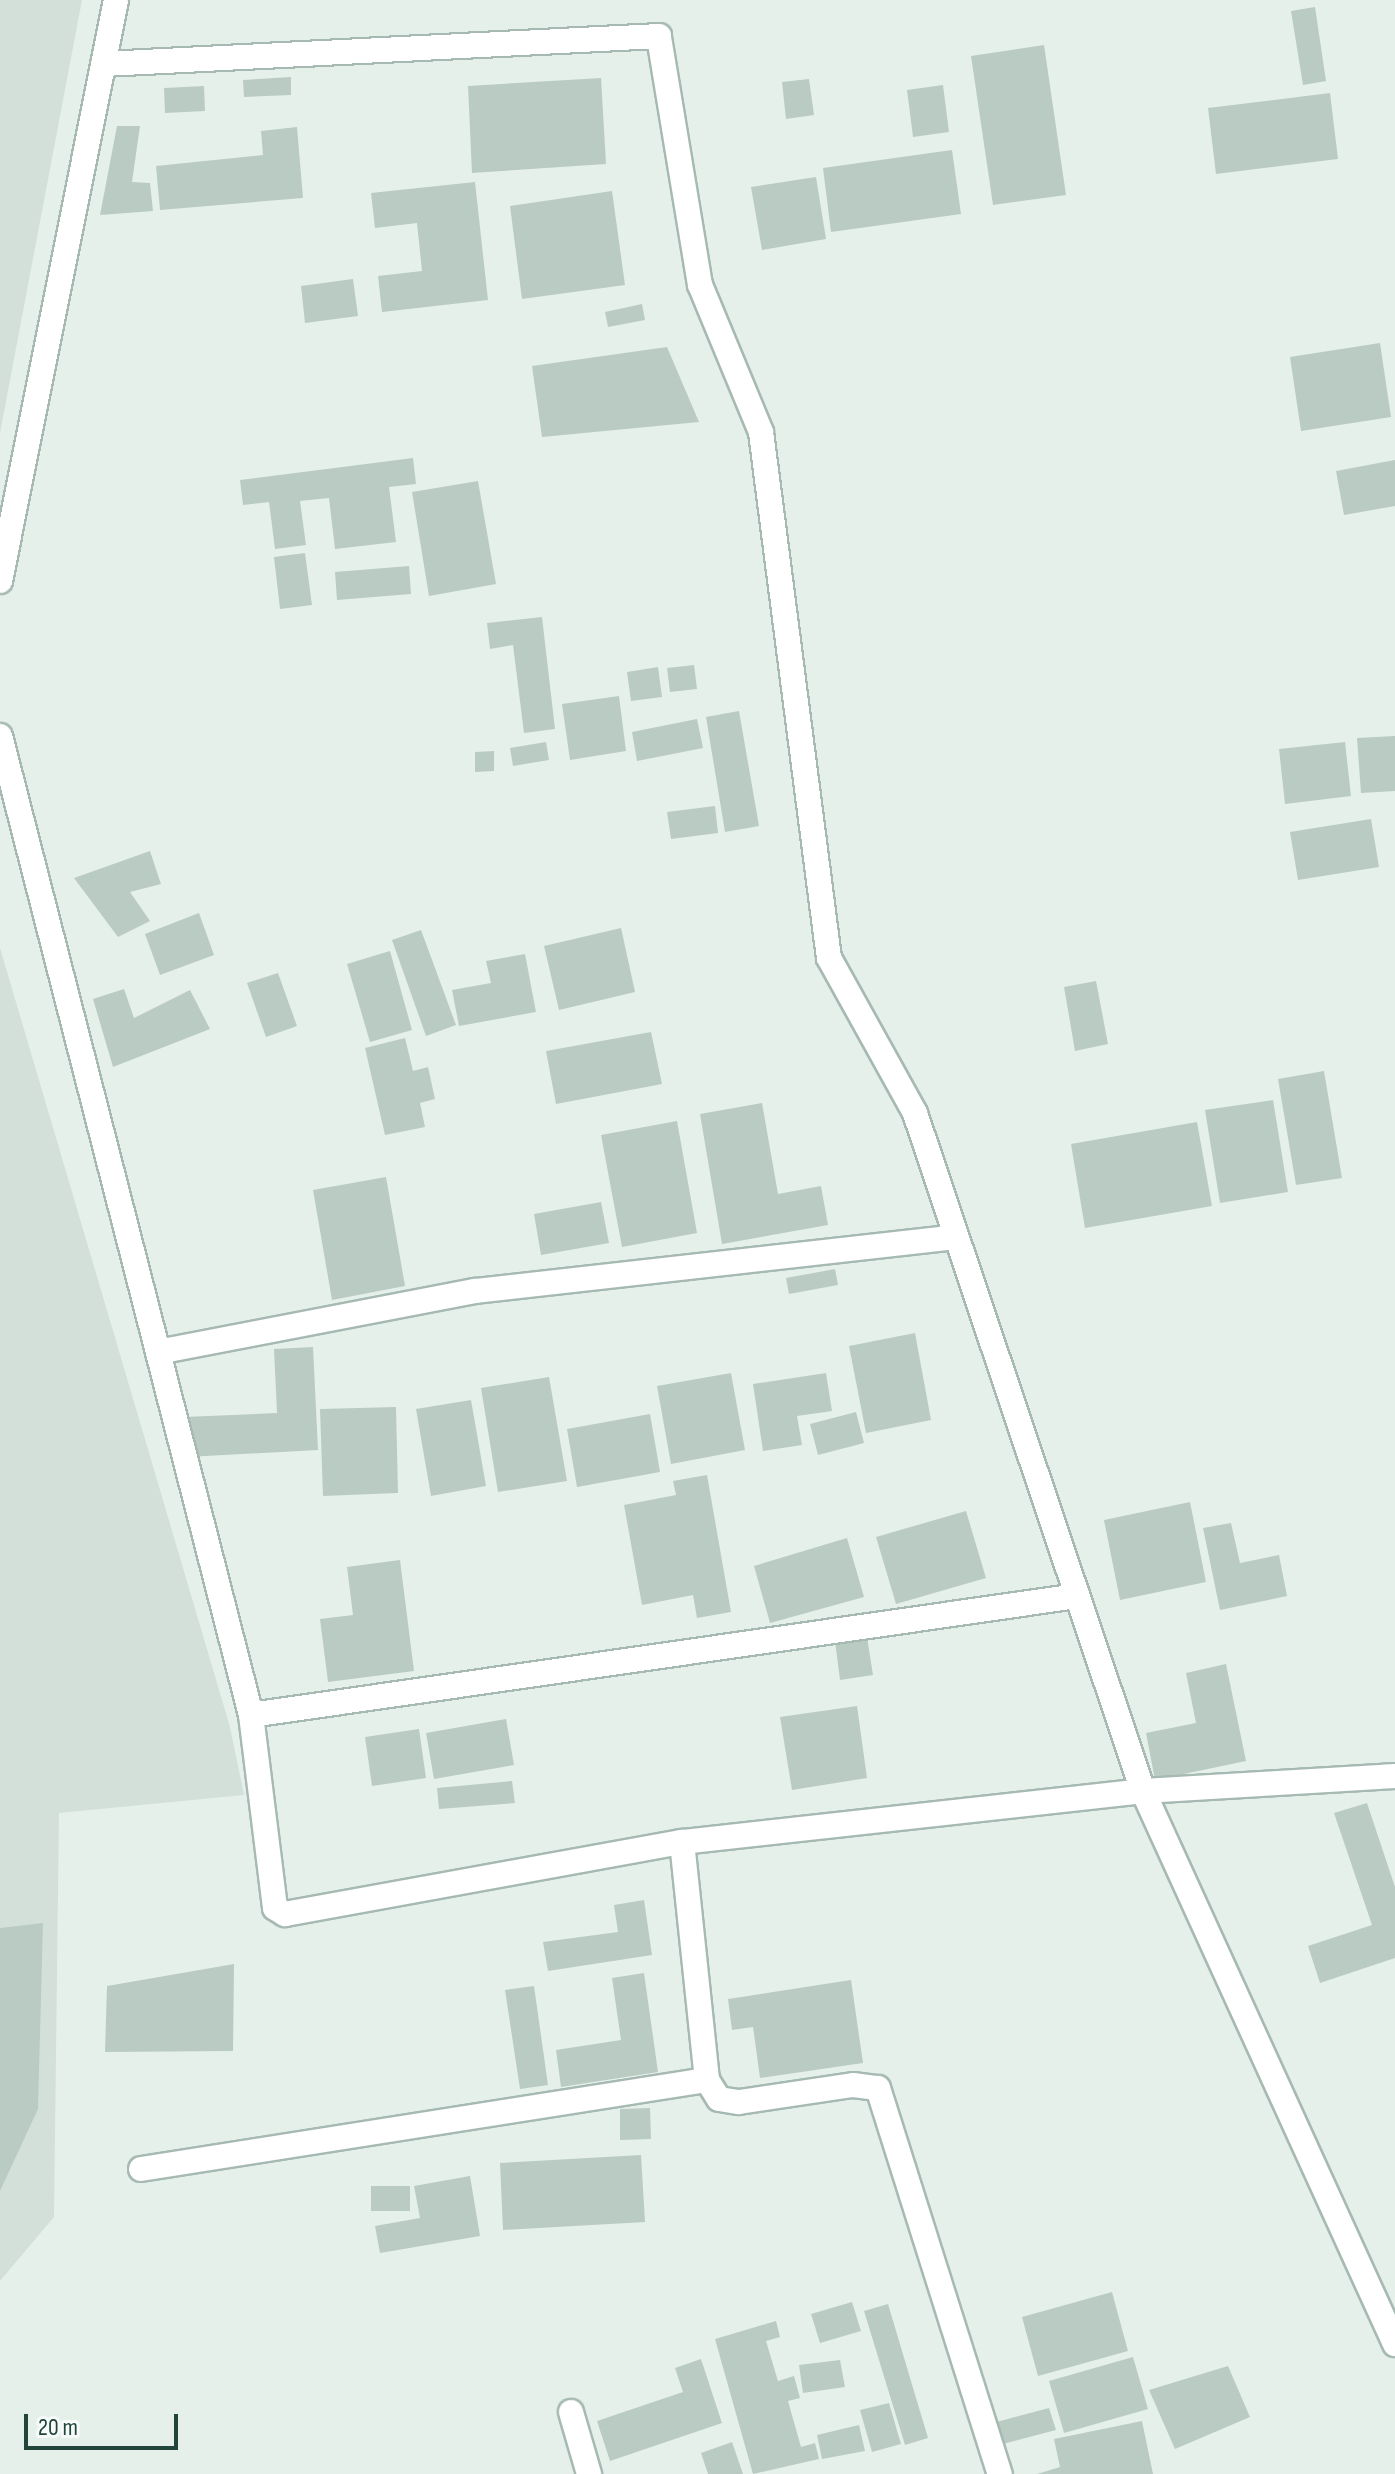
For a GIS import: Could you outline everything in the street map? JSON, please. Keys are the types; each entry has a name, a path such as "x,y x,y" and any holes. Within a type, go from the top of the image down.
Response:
{"street":[{"path":"0,581 116,0"},
{"path":"104,64 659,36 700,285 761,432 829,958 915,1113 1143,1791 1395,2344"},
{"path":"0,736 251,1715 275,1908 285,1914 682,1842 1143,1791 1395,1776"},
{"path":"158,1352 475,1291 955,1237"},
{"path":"251,1715 1077,1596"},
{"path":"682,1842 707,2080 719,2099 739,2102 853,2085 878,2088 1000,2474"},
{"path":"141,2169 707,2080"},
{"path":"571,2412 589,2474"}],"shaded area":[{"path":"0,0 82,0 0,433"},
{"path":"0,948 230,1727 244,1795 59,1813 54,2217 0,2281"}],"building":[{"path":"1315,7 1326,81 1303,85 1291,11"},
{"path":"1044,45 1066,195 993,205 971,56"},
{"path":"291,77 291,95 244,97 243,80"},
{"path":"601,78 606,164 472,173 468,86"},
{"path":"809,79 814,115 786,119 782,82"},
{"path":"943,85 949,132 913,137 907,90"},
{"path":"204,86 205,111 165,113 164,88"},
{"path":"1330,93 1338,159 1216,174 1208,108"},
{"path":"117,126 140,126 132,182 150,183 153,211 100,215"},
{"path":"297,127 303,198 160,210 156,166 263,155 261,131"},
{"path":"952,150 961,214 831,232 823,168"},
{"path":"816,177 826,239 762,250 751,187"},
{"path":"475,182 488,300 382,312 378,276 422,271 417,223 375,228 371,193"},
{"path":"612,191 625,285 522,299 510,206"},
{"path":"353,279 358,316 305,323 301,286"},
{"path":"642,304 645,320 608,327 605,312"},
{"path":"1380,343 1391,417 1301,431 1290,357"},
{"path":"667,347 699,422 542,437 532,366"},
{"path":"413,458 416,484 389,487 396,542 335,549 329,498 300,501 306,545 275,549 269,502 243,505 240,480"},
{"path":"1395,460 1395,506 1344,515 1336,471"},
{"path":"478,481 496,584 429,596 412,492"},
{"path":"305,553 312,605 280,609 274,557"},
{"path":"409,566 411,594 337,600 335,572"},
{"path":"542,617 555,729 524,733 513,645 490,649 487,623"},
{"path":"694,665 697,689 670,692 667,668"},
{"path":"658,667 662,697 631,701 627,672"},
{"path":"619,696 626,751 570,760 562,704"},
{"path":"739,711 759,826 725,832 706,717"},
{"path":"697,719 703,748 637,761 632,732"},
{"path":"1395,736 1395,791 1361,793 1357,738"},
{"path":"546,742 549,760 513,766 510,748"},
{"path":"1345,742 1351,796 1285,804 1279,749"},
{"path":"494,751 494,771 475,772 475,752"},
{"path":"715,806 718,833 671,839 667,812"},
{"path":"1371,819 1379,867 1298,880 1290,832"},
{"path":"150,851 161,884 130,892 150,921 118,937 74,878"},
{"path":"199,913 214,955 160,975 145,934"},
{"path":"621,928 635,992 559,1010 544,946"},
{"path":"421,930 456,1025 426,1036 392,940"},
{"path":"390,951 412,1030 370,1042 347,964"},
{"path":"525,954 536,1012 459,1026 452,990 491,983 486,961"},
{"path":"278,973 297,1026 266,1037 247,983"},
{"path":"1096,981 1108,1044 1075,1051 1064,987"},
{"path":"124,989 134,1018 190,990 210,1029 113,1067 93,999"},
{"path":"651,1032 662,1084 556,1104 546,1051"},
{"path":"405,1038 413,1071 428,1067 435,1099 420,1103 425,1127 385,1135 365,1048"},
{"path":"1324,1071 1342,1178 1296,1185 1278,1079"},
{"path":"1273,1100 1288,1192 1220,1203 1205,1110"},
{"path":"762,1103 778,1194 821,1186 828,1225 722,1244 700,1114"},
{"path":"677,1121 697,1233 622,1247 601,1135"},
{"path":"1197,1122 1212,1206 1085,1228 1071,1144"},
{"path":"386,1177 405,1286 332,1300 313,1190"},
{"path":"601,1202 609,1243 541,1255 534,1214"},
{"path":"835,1269 838,1285 789,1294 786,1278"},
{"path":"915,1333 931,1420 866,1433 849,1346"},
{"path":"313,1347 318,1450 186,1457 184,1417 277,1413 274,1349"},
{"path":"731,1373 745,1450 671,1464 657,1386"},
{"path":"826,1373 832,1411 797,1416 802,1445 763,1451 753,1384"},
{"path":"549,1377 567,1481 498,1492 481,1388"},
{"path":"471,1400 486,1486 431,1496 416,1409"},
{"path":"396,1407 398,1493 323,1496 320,1409"},
{"path":"856,1412 864,1443 818,1455 810,1424"},
{"path":"650,1414 660,1472 577,1487 567,1429"},
{"path":"707,1475 731,1612 697,1618 693,1595 642,1605 624,1505 676,1495 673,1481"},
{"path":"1190,1502 1206,1582 1120,1600 1104,1520"},
{"path":"966,1511 986,1578 896,1604 876,1537"},
{"path":"1231,1523 1240,1563 1279,1555 1287,1596 1220,1610 1203,1528"},
{"path":"847,1538 864,1597 770,1623 754,1566"},
{"path":"400,1560 414,1671 328,1682 320,1619 353,1615 347,1567"},
{"path":"867,1637 873,1675 840,1680 835,1641"},
{"path":"1226,1664 1246,1761 1155,1780 1146,1733 1196,1723 1186,1673"},
{"path":"857,1706 867,1778 792,1790 780,1717"},
{"path":"506,1719 514,1765 434,1779 426,1733"},
{"path":"419,1729 426,1778 372,1786 365,1737"},
{"path":"512,1781 515,1803 439,1809 437,1788"},
{"path":"1367,1803 1395,1887 1395,1958 1320,1983 1308,1946 1372,1925 1334,1813"},
{"path":"644,1900 652,1955 548,1971 543,1942 618,1932 614,1905"},
{"path":"43,1923 38,2109 0,2191 0,1928"},
{"path":"234,1964 233,2051 105,2052 107,1986"},
{"path":"644,1973 658,2072 561,2087 556,2050 621,2040 612,1978"},
{"path":"851,1980 863,2063 760,2078 753,2027 732,2030 728,1999"},
{"path":"534,1986 548,2085 520,2089 505,1990"},
{"path":"650,2108 651,2139 620,2140 620,2109"},
{"path":"641,2155 645,2222 503,2230 500,2163"},
{"path":"470,2176 480,2236 380,2253 375,2226 420,2218 414,2186"},
{"path":"371,2186 410,2186 410,2211 371,2211"},
{"path":"1112,2292 1128,2351 1038,2376 1022,2317"},
{"path":"852,2302 861,2331 820,2343 811,2314"},
{"path":"888,2304 928,2438 905,2445 864,2311"},
{"path":"776,2321 780,2337 766,2341 778,2381 794,2376 800,2398 788,2401 801,2447 815,2443 819,2459 753,2474 715,2339"},
{"path":"1133,2357 1148,2409 1064,2433 1049,2381"},
{"path":"701,2359 722,2423 610,2461 597,2421 683,2392 675,2368"},
{"path":"840,2360 845,2387 803,2393 799,2365"},
{"path":"1228,2366 1250,2417 1175,2449 1149,2390"},
{"path":"889,2403 901,2444 872,2452 860,2410"},
{"path":"1049,2408 1056,2430 999,2445 993,2423"},
{"path":"1142,2421 1153,2474 1037,2474 1060,2467 1054,2439"},
{"path":"859,2425 865,2451 822,2459 817,2435"},
{"path":"732,2442 743,2474 708,2474 701,2453"}]}
